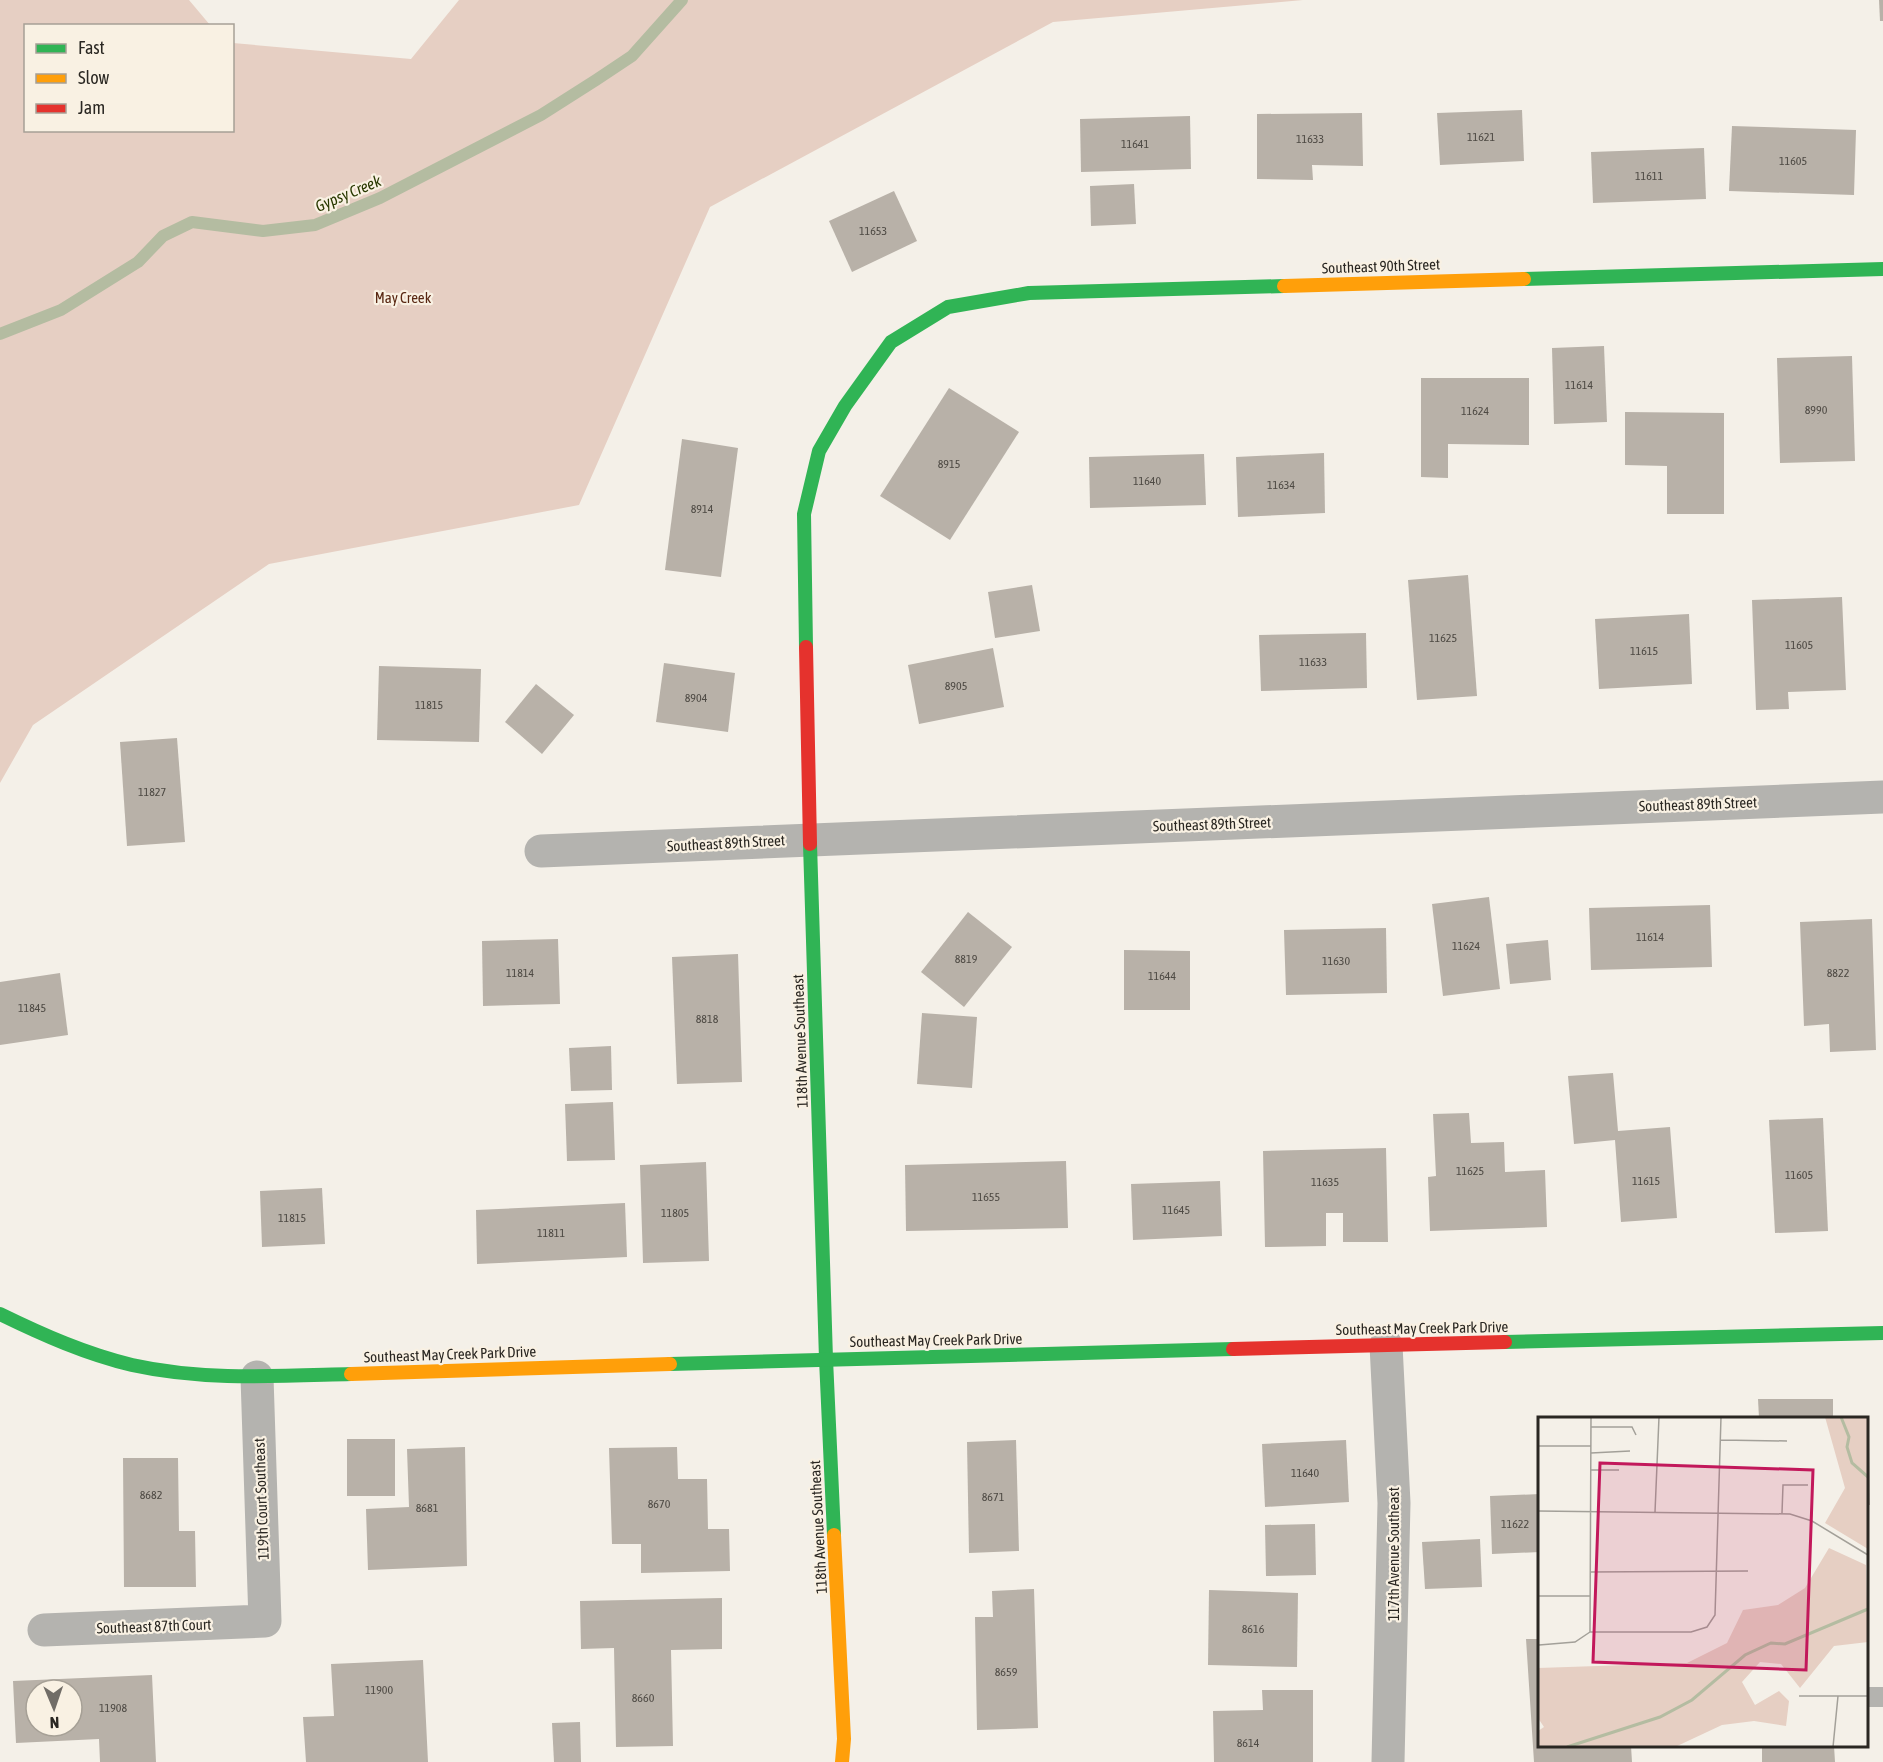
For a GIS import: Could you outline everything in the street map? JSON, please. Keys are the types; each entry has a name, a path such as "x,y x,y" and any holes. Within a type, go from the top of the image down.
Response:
{"street":[{"name":"Southeast 90th Street","path":"891,342 948,307 1029,293 1883,269"},
{"name":"118th Avenue Southeast","path":"842,1762 844,1738 826,1359 810,840 804,514 819,451 845,406 891,342"},
{"name":"Southeast 89th Street","path":"541,852 1883,797"},
{"name":"Southeast May Creek Park Drive","path":"0,1314 49,1337 133,1365 186,1374 257,1377 826,1359 1883,1333"},
{"name":"117th Avenue Southeast","path":"1386,1345 1394,1503 1388,1762"},
{"name":"119th Court Southeast","path":"257,1377 264,1621"},
{"name":"Southeast 87th Court","path":"44,1630 264,1621"}],"green space":[{"name":"May Creek","path":"0,0 189,0 209,24 24,24 24,132 234,132 234,43 411,59 459,0 1303,0 1053,22 710,207 579,505 269,564 33,725 0,783"}],"building":[{"path":"1879,0 1883,0 1883,21 1880,21"},
{"path":"1522,110 1524,161 1440,165 1437,113"},
{"path":"1362,113 1363,166 1312,165 1313,180 1257,179 1257,114"},
{"path":"1190,116 1191,169 1081,172 1080,119"},
{"path":"1732,126 1856,130 1854,195 1729,191"},
{"path":"1704,148 1706,199 1593,203 1591,152"},
{"path":"1134,184 1136,224 1091,226 1090,186"},
{"path":"894,191 917,241 852,272 829,221"},
{"path":"1604,346 1607,422 1554,424 1552,348"},
{"path":"1852,356 1855,461 1780,463 1777,358"},
{"path":"1421,378 1529,378 1529,445 1448,444 1448,478 1421,477"},
{"path":"949,388 1019,432 950,540 880,496"},
{"path":"1625,412 1724,413 1724,514 1667,514 1667,466 1625,465"},
{"path":"682,439 738,448 721,577 665,570"},
{"path":"1324,453 1325,513 1238,517 1236,457"},
{"path":"1204,454 1206,505 1090,508 1089,457"},
{"path":"1468,575 1477,696 1417,700 1408,580"},
{"path":"1032,585 1040,631 995,638 988,592"},
{"path":"1842,597 1846,690 1788,692 1789,709 1756,710 1752,600"},
{"path":"1689,614 1692,684 1599,689 1595,619"},
{"path":"1366,633 1367,688 1261,691 1259,635"},
{"path":"993,648 1004,707 919,724 908,665"},
{"path":"664,663 735,673 728,732 656,722"},
{"path":"379,666 481,669 479,742 377,740"},
{"path":"536,684 574,715 542,754 505,722"},
{"path":"177,738 185,842 127,846 120,742"},
{"path":"1489,897 1500,989 1443,996 1432,904"},
{"path":"1710,905 1712,967 1591,970 1589,908"},
{"path":"968,912 1012,947 964,1007 921,972"},
{"path":"1872,919 1876,1050 1830,1052 1829,1024 1804,1026 1800,922"},
{"path":"1386,928 1387,993 1286,995 1284,930"},
{"path":"558,939 560,1004 483,1006 482,941"},
{"path":"1548,940 1551,980 1510,984 1506,944"},
{"path":"1124,950 1190,951 1190,1010 1124,1010"},
{"path":"738,954 742,1082 677,1084 672,957"},
{"path":"60,973 68,1035 0,1045 0,982"},
{"path":"922,1013 977,1017 972,1088 917,1084"},
{"path":"611,1046 612,1090 571,1091 569,1048"},
{"path":"1613,1073 1618,1131 1670,1127 1677,1218 1621,1222 1615,1140 1574,1144 1568,1076"},
{"path":"613,1102 615,1160 567,1161 565,1104"},
{"path":"1469,1113 1471,1143 1504,1142 1505,1172 1545,1170 1547,1227 1430,1231 1428,1177 1436,1176 1433,1114"},
{"path":"1823,1118 1828,1231 1775,1233 1769,1120"},
{"path":"1386,1148 1388,1242 1343,1242 1343,1213 1326,1213 1326,1246 1265,1247 1263,1151"},
{"path":"1066,1161 1068,1228 906,1231 905,1165"},
{"path":"706,1162 709,1261 643,1263 640,1165"},
{"path":"1220,1181 1222,1236 1133,1240 1131,1184"},
{"path":"322,1188 325,1244 262,1247 260,1191"},
{"path":"625,1203 627,1257 477,1264 476,1210"},
{"path":"1758,1399 1833,1399 1833,1417 1759,1417"},
{"path":"1868,1433 1869,1433 1870,1505 1868,1505"},
{"path":"347,1439 395,1439 395,1496 347,1496"},
{"path":"1016,1440 1019,1551 969,1553 967,1442"},
{"path":"1346,1440 1349,1502 1265,1507 1262,1444"},
{"path":"465,1447 467,1566 368,1570 366,1509 409,1507 407,1449"},
{"path":"677,1447 678,1479 707,1479 708,1529 729,1529 730,1571 641,1573 641,1544 612,1544 609,1448"},
{"path":"123,1458 178,1458 179,1531 195,1531 196,1587 124,1587"},
{"path":"1538,1494 1538,1552 1492,1554 1490,1496"},
{"path":"1315,1524 1316,1575 1266,1576 1265,1525"},
{"path":"1480,1539 1482,1587 1425,1589 1422,1542"},
{"path":"1034,1589 1038,1728 977,1730 975,1617 993,1617 992,1591"},
{"path":"1209,1590 1298,1593 1297,1667 1208,1665"},
{"path":"722,1598 722,1649 671,1650 673,1746 616,1747 614,1648 581,1649 580,1601"},
{"path":"1526,1639 1538,1639 1538,1747 1631,1747 1632,1762 1534,1762"},
{"path":"423,1660 428,1762 306,1762 303,1717 334,1716 331,1664"},
{"path":"152,1675 156,1762 100,1762 99,1739 16,1743 13,1681 24,1681 24,1738 84,1738 82,1678"},
{"path":"1262,1690 1313,1690 1313,1762 1214,1762 1213,1711 1263,1710"},
{"path":"580,1722 581,1762 554,1762 552,1723"},
{"path":"1762,1747 1834,1747 1835,1762 1762,1762"}],"waterway":[{"name":"Gypsy Creek","path":"0,334 61,310 138,262 163,236 192,222 263,231 315,225 380,198 541,115 596,80 632,56 682,0"}],"traffic: fast":[{"path":"1524,279 1883,269"},
{"path":"806,647 804,514 819,451 845,406 891,342 948,307 1029,293 1284,286"},
{"path":"810,844 826,1359 834,1535"},
{"path":"0,1314 81,1350 115,1361 159,1370 241,1376 351,1374"},
{"path":"1505,1342 1883,1333"},
{"path":"670,1364 1233,1349"}],"traffic: slow":[{"path":"1284,286 1524,279"},
{"path":"351,1374 670,1364"},
{"path":"834,1535 844,1739 842,1762"}],"traffic: jam":[{"path":"806,647 810,844"},
{"path":"1233,1349 1505,1342"}]}
